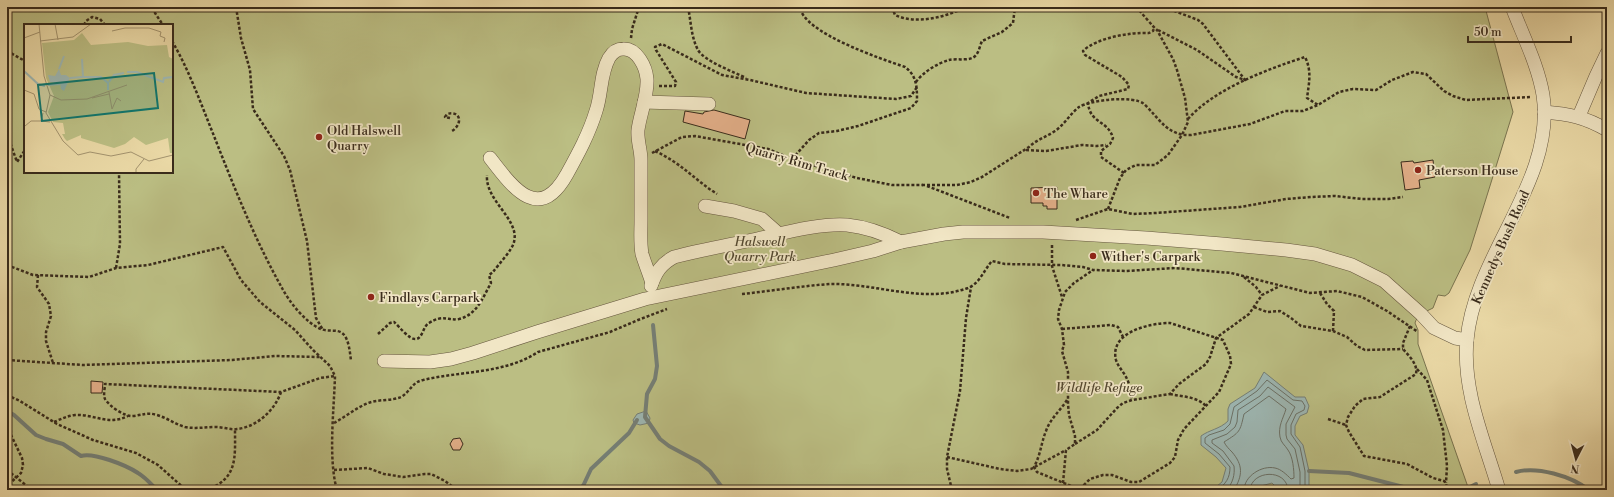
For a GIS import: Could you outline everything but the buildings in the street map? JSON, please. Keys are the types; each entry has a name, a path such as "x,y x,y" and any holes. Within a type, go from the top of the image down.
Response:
{"street":[{"name":"Kennedys Bush Road","path":"1499,490 1472,400 1468,380 1466,340 1474,303 1495,253 1535,170 1542,142 1544,112 1539,77 1512,7"},
{"path":"490,158 514,186 526,196 534,199 543,199 550,196 555,192 575,160 591,127 597,110 604,71 612,53 618,49 624,48 635,53 641,62 647,79 638,131 641,158 642,254 652,283"},
{"path":"1579,116 1607,53"},
{"path":"644,102 709,104"},
{"path":"1544,112 1579,116 1607,130"},
{"path":"705,206 734,211 762,220 778,234"},
{"path":"645,299 660,267 674,257 778,234 829,225 845,225 880,231 902,242"},
{"path":"384,361 430,362 451,359 645,299 866,252 902,242 953,233 1043,232 1271,248 1315,254 1352,265 1384,281 1421,314 1434,328 1455,338 1466,340"}],"path":[{"path":"155,7 155,13 162,24"},
{"path":"236,7 241,38 250,70 254,109 284,156 290,170 307,241 316,318 323,330"},
{"path":"629,50 632,29 639,7"},
{"path":"688,7 695,42 699,51 716,64 750,80"},
{"path":"792,159 809,140 819,133 838,131 858,126 911,108 917,101 916,82 911,72 905,67 849,47 824,33 801,14 800,7"},
{"path":"892,7 895,15 915,20 941,15 966,7"},
{"path":"916,82 921,75 939,64 950,60 973,58 977,55 982,41 1002,32 1013,23 1014,7"},
{"path":"1136,7 1156,29 1173,59 1185,98 1188,119"},
{"path":"1164,7 1198,20 1203,24 1245,80"},
{"path":"84,24 92,17 100,19 104,24"},
{"path":"1156,29 1197,50 1236,77 1245,80"},
{"path":"922,185 957,185 971,182 982,177 1025,150 1034,142 1056,130 1078,108 1098,96 1128,89 1129,87 1127,82 1122,77 1085,55 1083,53 1084,50 1103,40 1120,36 1149,33 1156,29"},
{"path":"173,43 201,102 237,194 263,252 280,284 305,319 323,330 337,331 345,336 351,361"},
{"path":"647,85 675,86 676,82 655,47 662,44 716,73 819,95 842,94 896,98 911,96 917,87"},
{"path":"7,51 24,60"},
{"path":"1108,210 1120,178 1126,170 1136,165 1155,165 1168,155 1182,135 1188,119 1194,112 1218,95 1245,80 1264,71 1305,57 1309,65 1310,74 1307,98 1318,105"},
{"path":"1088,103 1120,99 1140,101 1170,130 1182,135 1191,135 1250,124 1285,111 1303,111 1318,105 1339,92 1353,89 1376,90 1392,80 1414,72 1426,74 1444,91 1453,96 1466,100 1543,97"},
{"path":"1088,103 1092,116 1108,128 1112,133 1113,138 1101,151 1101,156 1124,173"},
{"path":"450,118 445,117 450,113 455,114 459,118 460,123 457,128 452,131"},
{"path":"7,134 17,162 24,152"},
{"name":"Quarry Rim Track","path":"641,158 682,137 695,136 768,150 792,159 857,178 892,185 922,185 932,187 1012,219"},
{"path":"1025,150 1046,151 1082,145 1107,146"},
{"path":"655,151 676,162 706,187 718,194"},
{"path":"378,334 390,323 394,322 414,339 421,336 425,325 429,322 443,317 459,319 476,310 491,283 489,274 493,272 512,247 515,235 513,226 495,202 486,183 486,175 492,170 499,170"},
{"path":"116,268 120,244 119,173"},
{"path":"1076,234 1076,220 1108,210 1133,214 1240,207 1286,199 1312,197 1335,196 1362,199 1388,199 1403,197"},
{"path":"1043,232 1052,245 1052,266 1062,297"},
{"path":"7,265 33,275 89,277 116,268 148,265 223,247 241,280 260,302 295,330 330,366 335,376 334,470 337,490"},
{"path":"738,294 830,284 926,294 951,292 971,286 979,280 992,261 1005,264 1061,265 1083,267 1093,270 1126,271 1175,268 1231,273 1310,293 1337,291 1362,297 1387,311 1424,336"},
{"path":"1074,444 1075,436 1069,415 1068,372 1062,351 1064,345 1062,329 1058,319 1062,297 1069,287 1093,270"},
{"path":"38,275 37,287 49,304 51,316 46,332 46,341 53,363"},
{"path":"1244,277 1256,287 1262,295"},
{"path":"952,490 947,469 947,457 960,391 966,318 971,286"},
{"path":"1170,394 1179,384 1206,364 1210,357 1216,338 1249,314 1262,295 1281,286"},
{"path":"1320,293 1327,304 1334,311 1333,331"},
{"path":"1254,307 1267,312 1280,311 1301,326 1333,331 1347,337 1365,350 1403,349"},
{"path":"334,423 368,403 382,399 401,397 406,394 413,384 421,380 464,374 510,364 529,358 538,352 610,332 668,309"},
{"path":"1082,490 1084,485 1090,479 1103,475 1112,475 1131,482 1139,482 1152,473 1163,468 1175,457 1178,440 1184,429 1219,392 1231,364 1230,356 1223,340 1181,326 1161,323 1131,331 1123,337 1115,350 1116,359 1128,381 1132,400"},
{"path":"1062,329 1111,325 1118,327 1123,337"},
{"path":"1410,326 1403,343 1403,349 1417,369 1428,380 1443,430 1447,466 1447,490"},
{"path":"7,360 83,365 177,362 275,356 320,357"},
{"path":"1417,369 1416,374 1380,397 1364,399 1355,406 1348,417 1346,425 1352,438 1364,456 1407,464 1433,478 1444,480 1446,483"},
{"path":"128,416 117,410 106,400 105,384 282,392 298,384 320,378 335,376"},
{"path":"7,380 9,385 8,396 11,435 22,458 23,464 21,473 7,486"},
{"path":"54,422 66,416 74,415 112,421 128,416 147,413 158,415 184,427 244,428 268,413 276,405 282,392"},
{"path":"947,457 1000,469 1032,469 1066,450 1097,430 1123,403 1132,400 1170,394 1191,398 1202,402 1206,406"},
{"path":"8,396 54,422 93,440 136,453 158,465 186,490"},
{"path":"1034,467 1042,449 1045,432 1049,423 1056,413 1062,408 1068,398"},
{"path":"1328,419 1346,425"},
{"path":"206,490 216,486 225,479 233,467 235,429"},
{"path":"1063,483 1066,450"},
{"path":"1034,467 1037,472 1076,488 1077,490"},
{"path":"334,470 368,468 384,474 403,477 431,474 445,481 457,490"},
{"path":"7,470 32,490"}],"green space":[{"name":"Halswell Quarry Park","path":"7,7 1485,7 1513,112 1470,250 1449,293 1445,296 1438,295 1433,308 1419,316 1415,323 1418,330 1418,344 1469,490 7,490"}],"water":[{"path":"1264,372 1295,397 1305,397 1309,406 1307,413 1300,416 1295,426 1295,435 1303,445 1309,471 1309,490 1279,490 1272,483 1261,486 1257,490 1212,490 1222,482 1226,468 1216,457 1201,445 1201,436 1222,426 1228,421 1228,409 1230,404 1255,388"},
{"path":"646,411 650,418 649,423 640,425 634,423 633,420 637,414"}],"waterway":[{"path":"653,325 657,366 655,379 647,394 645,417 660,439 669,446 699,462 710,471 724,490"},
{"path":"7,411 14,415 36,435 63,444 81,456 93,456 126,466 143,476 157,490"},
{"path":"580,490 591,469 629,433 637,420"},
{"path":"1516,472 1524,470 1544,471 1573,480 1589,490"},
{"path":"1309,471 1349,473 1415,490"},
{"path":"1464,490 1476,484"}],"place":[{"name":"Old Halswell Quarry","path":"319,137"},
{"name":"Paterson House","path":"1418,170"},
{"name":"The Whare","path":"1036,193"},
{"name":"Wither's Carpark","path":"1093,256"},
{"name":"Findlays Carpark","path":"371,297"}],"park label":[{"name":"Wildlife Refuge","path":"1099,387"}]}
